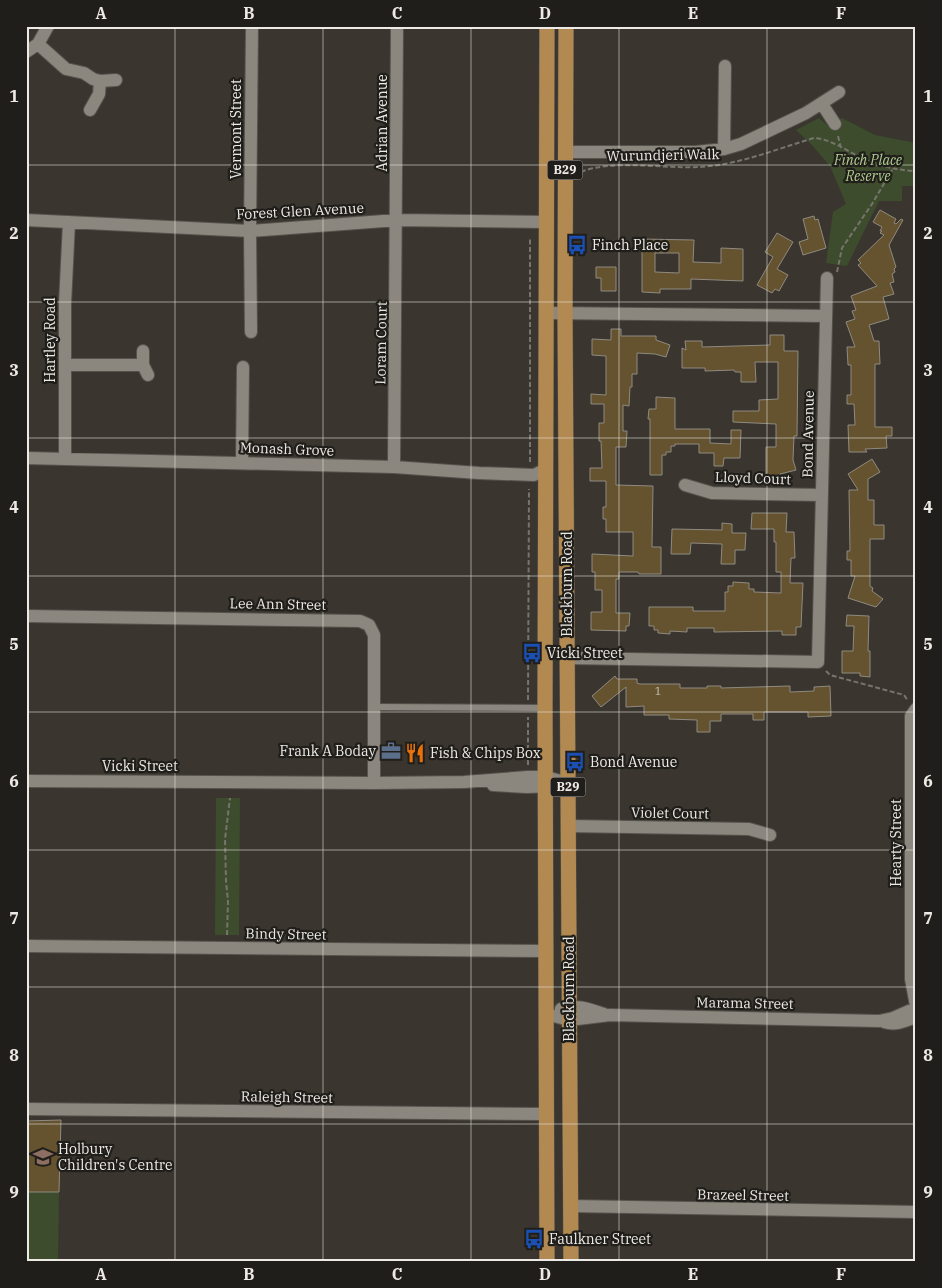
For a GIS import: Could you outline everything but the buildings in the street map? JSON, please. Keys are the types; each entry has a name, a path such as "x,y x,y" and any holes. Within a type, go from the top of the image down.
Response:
{"main road":[{"name":"Blackburn Road","path":"547,26 545,708 547,1262"},
{"name":"Blackburn Road","path":"566,26 565,313 571,1262"}],"street":[{"path":"26,52 38,44 48,26"},
{"name":"Vermont Street","path":"251,332 252,26"},
{"name":"Adrian Avenue","path":"397,26 397,220"},
{"path":"38,44 66,69 84,73 92,79 100,81 116,80"},
{"path":"724,149 725,66"},
{"path":"90,110 99,94 100,81"},
{"path":"565,152 696,152 724,149 741,144 822,104 839,92"},
{"path":"822,104 835,124"},
{"name":"Forest Glen Avenue","path":"26,220 250,231 397,220 546,222"},
{"name":"Loram Court","path":"394,467 397,220"},
{"name":"Hartley Road","path":"65,458 65,304 69,222"},
{"name":"Bond Avenue","path":"818,662 826,278"},
{"path":"547,313 826,316"},
{"path":"65,365 146,370 143,350"},
{"path":"242,463 243,367"},
{"name":"Monash Grove","path":"26,458 394,467 479,474 534,475 546,470"},
{"name":"Lloyd Court","path":"685,485 712,493 822,495"},
{"name":"Lee Ann Street","path":"26,616 360,620 369,625 374,635 374,783"},
{"path":"567,658 818,662"},
{"name":"Hearty Street","path":"914,1011 911,979 911,716 915,709"},
{"name":"Vicki Street","path":"26,781 464,782 511,787 546,782 568,783"},
{"name":"Violet Court","path":"568,826 749,829 770,835"},
{"name":"Bindy Street","path":"26,946 546,951"},
{"name":"Marama Street","path":"569,1013 579,1006 610,1015 879,1021 914,1011"},
{"path":"546,1014 569,1013"},
{"name":"Raleigh Street","path":"26,1108 547,1114"},
{"name":"Brazeel Street","path":"570,1206 916,1212"}],"lane":[{"path":"374,707 545,708"}],"path":[{"name":"Wurundjeri Walk","path":"580,172 603,166 699,167 720,165 759,156 814,138 824,139 860,158 892,170 916,171"},
{"path":"826,278 837,272 842,248 872,204 892,170"},
{"path":"530,239 530,462"},
{"path":"528,765 530,489"},
{"path":"818,662 830,675 904,694 915,709"},
{"path":"227,935 228,901 225,839 230,798"}],"green space":[{"name":"Finch Place Reserve","path":"819,118 829,127 842,118 875,135 916,143 916,186 902,186 902,201 879,201 847,266 826,263 833,212 846,204 830,166 796,130"},
{"path":"216,798 240,798 239,935 215,935"},
{"path":"26,1192 59,1192 58,1262 26,1262"}],"place":[{"name":"Finch Place","path":"577,245"},
{"name":"Vicki Street","path":"532,653"},
{"name":"Frank A Boday","path":"391,751"},
{"name":"Fish & Chips Box","path":"415,753"},
{"name":"Bond Avenue","path":"575,762"},
{"name":"Holbury Children's Centre","path":"43,1157"},
{"name":"Faulkner Street","path":"534,1239"}]}
